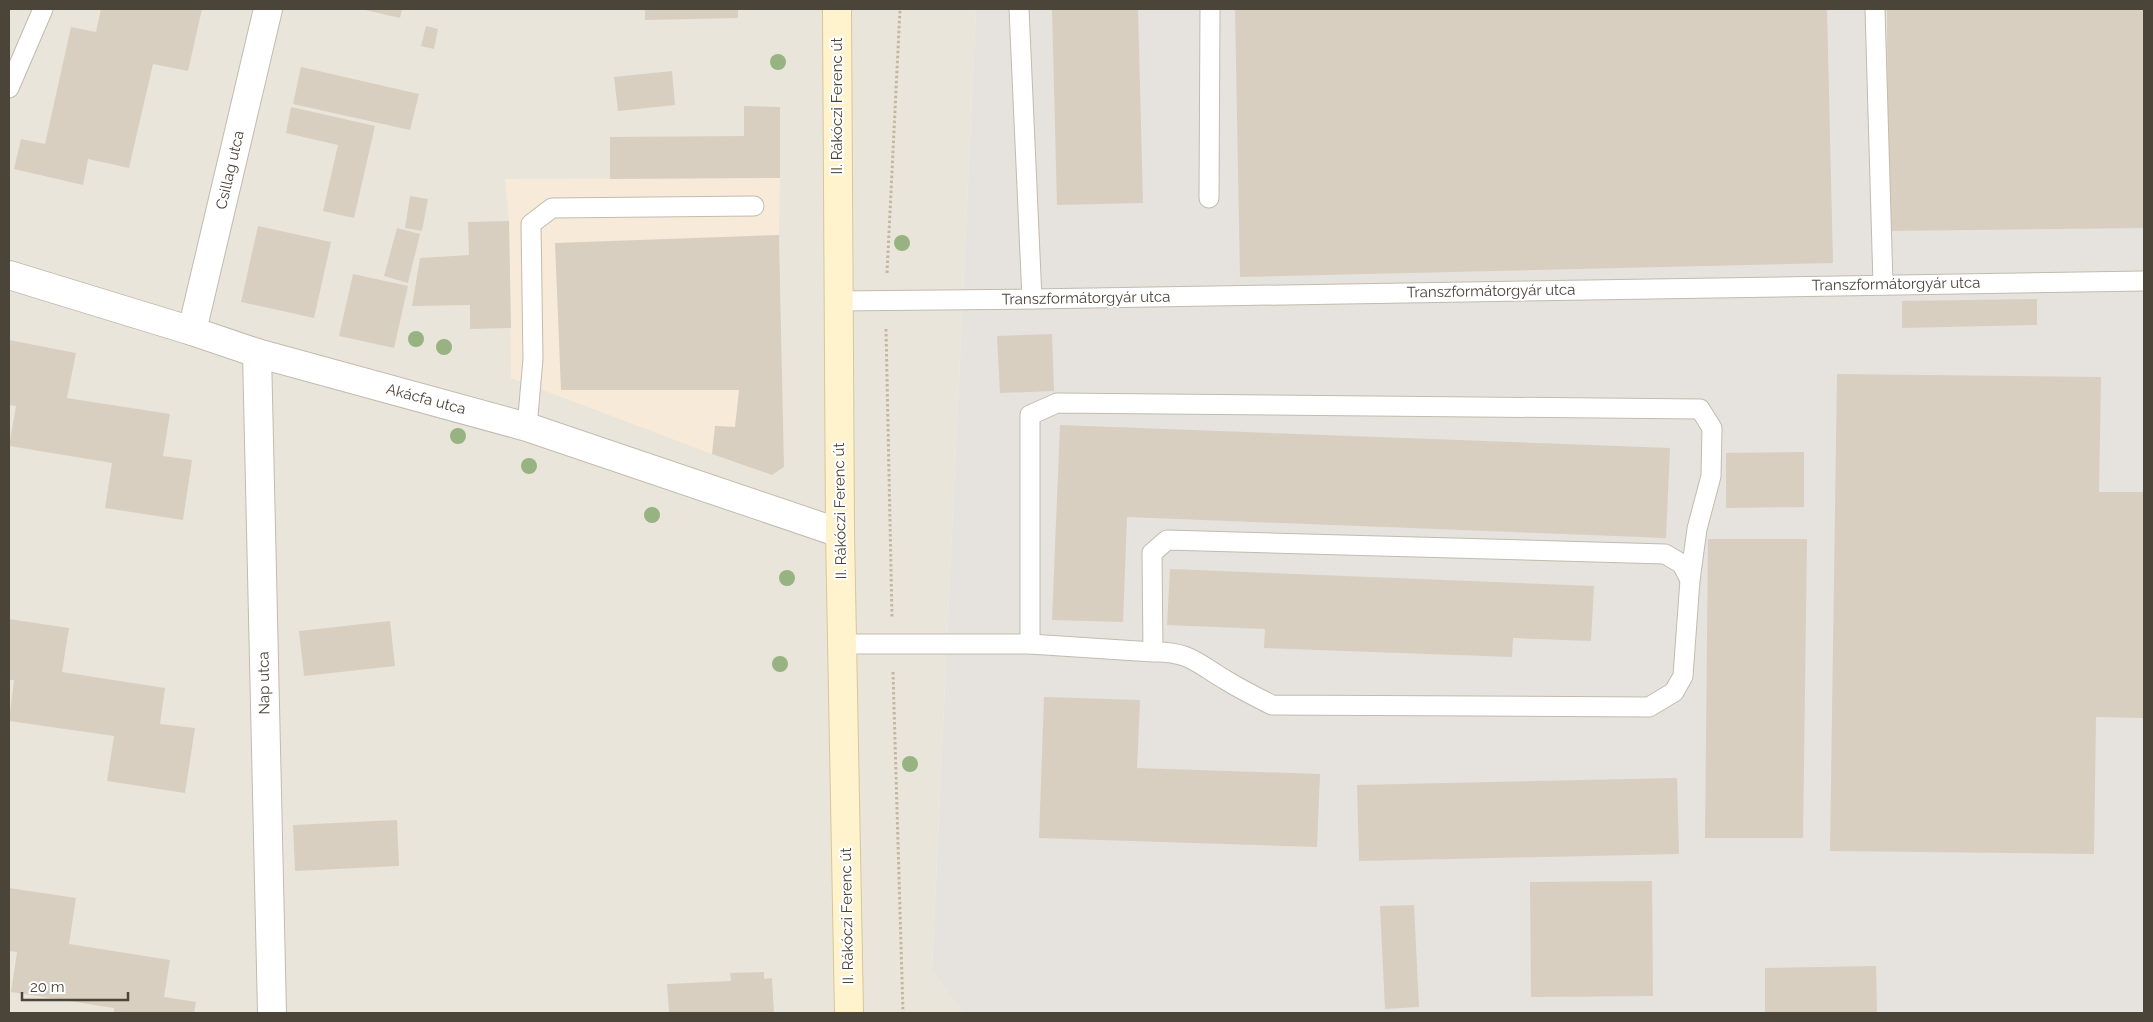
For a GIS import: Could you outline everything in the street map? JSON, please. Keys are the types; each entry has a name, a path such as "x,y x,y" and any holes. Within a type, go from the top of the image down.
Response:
{"main road":[{"name":"II. Rákóczi Ferenc út","path":"837,9 837,301 841,644 849,1013"}],"street":[{"name":"Csillag utca","path":"192,331 268,9"},
{"name":"Akácfa utca","path":"9,275 257,353 527,427 840,533"},
{"name":"Nap utca","path":"257,353 272,1013"}],"lane":[{"path":"9,88 43,9"},
{"path":"1019,9 1032,299"},
{"path":"1209,198 1210,9"},
{"path":"1875,9 1883,284"},
{"path":"527,427 533,359 531,224 552,208 754,206"},
{"name":"Transzformátorgyár utca","path":"837,301 2144,281"},
{"path":"841,644 1030,644 1153,652 1170,651 1196,660 1224,679 1272,705 1649,707 1674,692 1683,676 1690,580 1697,529 1711,476 1712,428 1700,409 1057,403 1030,415 1030,644"},
{"path":"1153,652 1152,554 1167,540 1665,554 1682,564 1690,580"}],"path":[{"path":"900,9 886,300 892,644 903,1013"}],"shaded area":[{"path":"9,9 976,9 932,968 963,1013 9,1013"},
{"path":"976,9 2144,9 2144,1013 963,1013 932,969"},
{"path":"780,178 779,235 784,467 772,475 511,378 509,221 505,179"}],"building":[{"path":"101,9 202,9 188,71 153,64 129,168 88,159 83,185 14,169 21,139 45,144 71,27 96,32"},
{"path":"361,9 402,9 400,18"},
{"path":"645,9 738,9 738,18 645,20"},
{"path":"1052,9 1138,9 1143,203 1057,205"},
{"path":"1235,9 1827,9 1833,263 1240,277"},
{"path":"1887,9 2144,9 2144,228 1888,231"},
{"path":"426,26 438,29 434,49 421,46"},
{"path":"301,67 419,94 410,130 293,104"},
{"path":"672,71 675,105 618,111 614,77"},
{"path":"744,106 780,107 780,178 610,179 610,137 744,136"},
{"path":"291,107 375,126 354,218 323,211 338,145 286,133"},
{"path":"410,196 428,199 422,231 405,228"},
{"path":"509,221 511,328 470,329 470,305 412,306 420,258 469,255 468,222"},
{"path":"258,226 331,242 314,318 241,302"},
{"path":"397,228 420,234 408,283 384,276"},
{"path":"779,235 784,467 772,475 712,454 715,426 735,427 739,390 561,390 555,243"},
{"path":"353,274 408,286 394,348 339,336"},
{"path":"2037,299 2037,325 1902,328 1902,301"},
{"path":"1052,334 1054,391 1000,393 997,336"},
{"path":"9,340 76,353 67,398 170,414 163,456 192,460 183,520 105,508 112,463 9,446 16,406 9,405"},
{"path":"1837,374 2101,377 2099,492 2144,492 2144,718 2096,717 2094,854 1830,851"},
{"path":"1060,425 1670,448 1666,538 1127,517 1123,622 1052,620"},
{"path":"1804,452 1804,507 1726,508 1726,453"},
{"path":"1708,539 1807,539 1803,838 1705,838"},
{"path":"1170,569 1594,586 1591,641 1513,638 1512,657 1264,648 1265,629 1167,625"},
{"path":"9,619 69,628 62,672 165,688 160,724 195,728 185,793 107,781 114,736 9,721 14,680 9,680"},
{"path":"390,621 395,666 304,676 299,631"},
{"path":"1044,697 1140,700 1137,768 1320,774 1317,847 1039,838"},
{"path":"1677,778 1679,854 1359,861 1357,785"},
{"path":"397,820 399,866 295,871 293,825"},
{"path":"1652,881 1653,996 1531,997 1530,882"},
{"path":"9,888 76,898 69,944 170,960 164,997 196,1002 194,1013 114,1013 114,1008 11,992 17,952 9,951"},
{"path":"1414,905 1419,1007 1385,1009 1380,906"},
{"path":"1876,966 1877,1013 1765,1013 1765,968"},
{"path":"764,972 764,979 772,978 774,1013 669,1013 667,984 731,981 730,973"}]}
